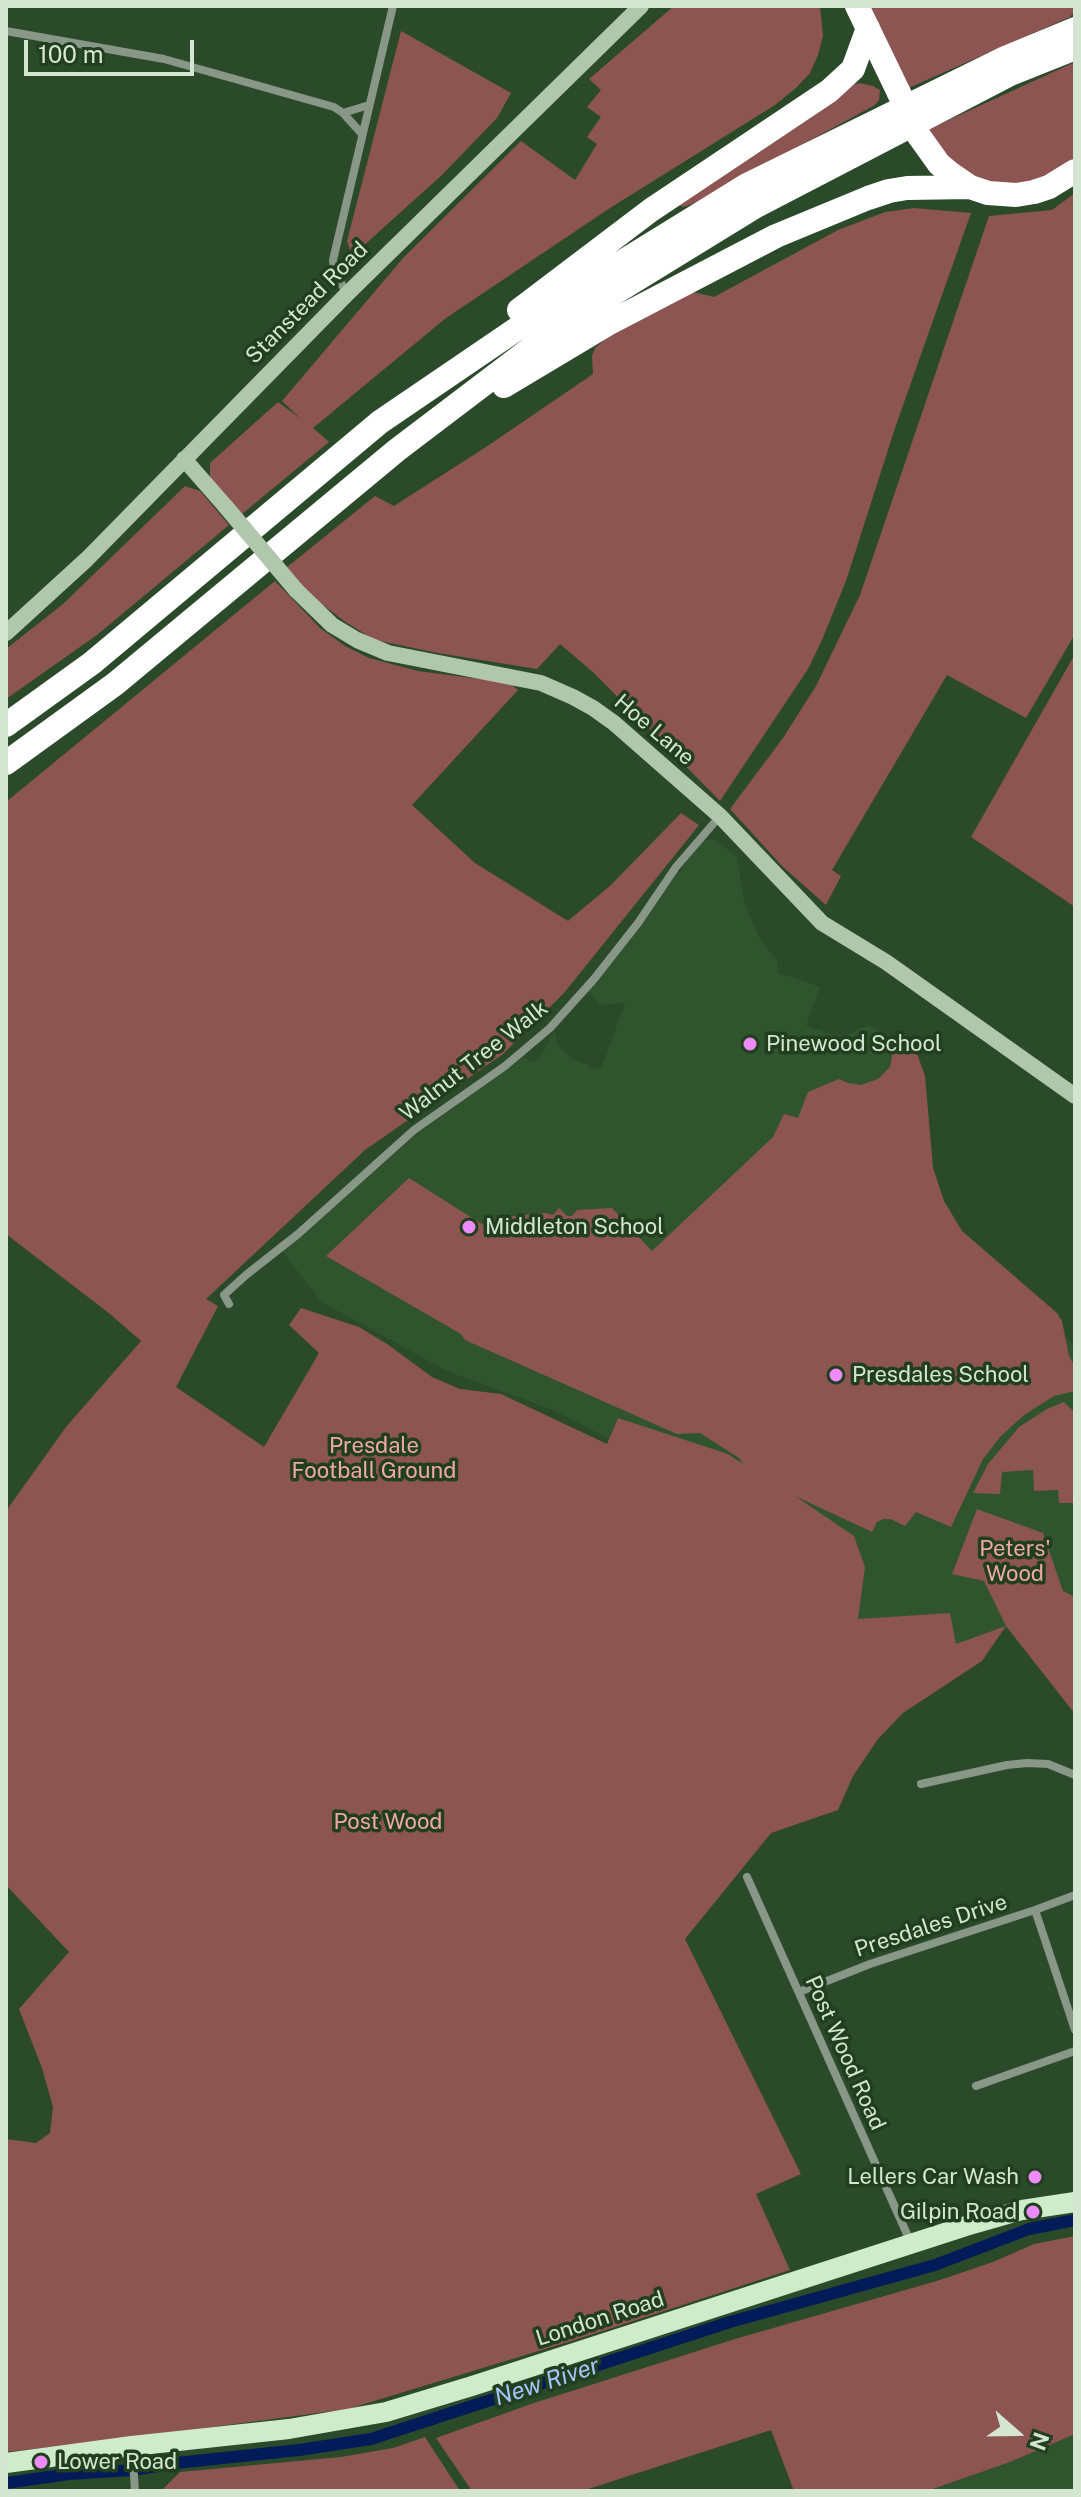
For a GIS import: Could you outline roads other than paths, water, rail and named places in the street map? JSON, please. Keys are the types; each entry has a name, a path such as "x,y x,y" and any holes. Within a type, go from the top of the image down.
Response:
{"highway":[{"path":"857,6 919,136 939,164 970,187 988,193 1016,195 1049,187 1075,171"},
{"path":"6,725 92,663 380,422 578,263 626,227 829,91 853,69 868,28"},
{"path":"380,422 546,309 747,185 1005,58 1075,29"},
{"path":"6,763 115,684 397,450 559,327 756,206 1010,74 1075,48"},
{"path":"397,450 611,322 776,236 889,191 970,187"}],"main road":[{"name":"London Road","path":"6,2463 133,2454 351,2419 417,2404 1000,2215 1075,2202"}],"street":[{"path":"347,294 334,270 333,260 393,6"},
{"name":"Stanstead Road","path":"6,633 87,559 347,294 641,6"},
{"path":"6,31 164,59 334,107 362,134"},
{"path":"343,113 369,105"},
{"name":"Hoe Lane","path":"184,459 296,590 332,625 388,653 541,683 573,697 614,723 720,816 822,923 886,962 1075,1096"},
{"name":"Walnut Tree Walk","path":"229,1304 224,1295 298,1234 414,1130 505,1066 550,1028 594,979 638,923 676,867 720,816"},
{"path":"921,1784 1027,1763 1048,1764 1075,1775"},
{"name":"Post Wood Road","path":"747,1877 911,2243"},
{"name":"Presdales Drive","path":"799,1992 870,1964 1075,1895"},
{"path":"1035,1910 1075,2030"},
{"path":"976,2086 1075,2051"},
{"path":"133,2454 135,2491"}],"waterway":[{"name":"New River","path":"6,2483 371,2439 730,2322 935,2265 1029,2229 1075,2220"}],"place":[{"name":"Pinewood School","path":"750,1044"},
{"name":"Middleton School","path":"469,1227"},
{"name":"Presdales School","path":"836,1375"},
{"name":"Lellers Car Wash","path":"1035,2177"},
{"name":"Gilpin Road","path":"1033,2212"},
{"name":"Lower Road","path":"41,2462"}],"park label":[{"name":"Presdale Football Ground","path":"374,1458"},
{"name":"Peters' Wood","path":"1015,1562"},
{"name":"Post Wood","path":"388,1822"}]}
